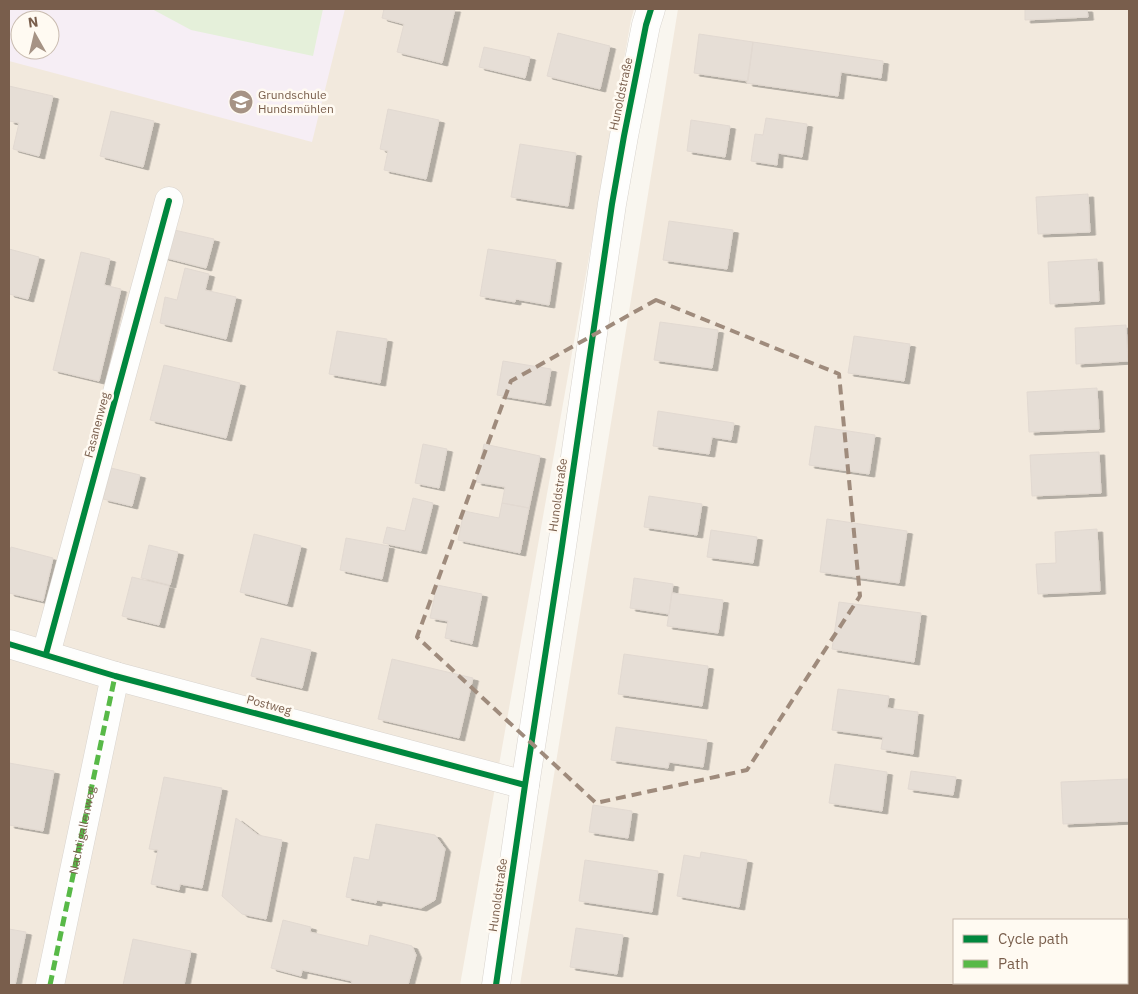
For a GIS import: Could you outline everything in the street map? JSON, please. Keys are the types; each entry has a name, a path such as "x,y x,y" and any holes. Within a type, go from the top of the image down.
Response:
{"street":[{"name":"Hunoldstraße","path":"496,985 614,195 646,25 651,9"},
{"name":"Fasanenweg","path":"46,654 169,201"},
{"name":"Postweg","path":"9,644 115,676 525,785"},
{"name":"Nachtigallenweg","path":"50,985 115,676"}],"highlighted area":[{"path":"656,300 839,374 860,596 747,770 596,803 417,637 511,381"}],"shaded area":[{"path":"9,9 634,9 460,985 9,985"},
{"name":"Grundschule Hundsmühlen","path":"9,9 345,9 312,142 9,61"},
{"path":"678,9 1129,9 1129,985 520,985"}],"green space":[{"path":"152,9 323,9 313,56 191,30"}],"building":[{"path":"384,9 455,9 442,63 397,52 404,24 382,18"},
{"path":"1025,9 1087,9 1088,17 1025,20"},
{"path":"558,33 610,46 600,89 547,76"},
{"path":"699,34 753,42 748,81 694,73"},
{"path":"753,42 883,61 881,78 841,72 838,96 747,83"},
{"path":"484,47 530,57 525,78 479,67"},
{"path":"9,86 53,96 39,156 13,149 19,123 9,121"},
{"path":"388,109 439,120 426,179 384,170 388,151 380,149"},
{"path":"111,111 154,121 143,167 100,156"},
{"path":"766,118 807,124 802,157 778,153 777,165 751,161 755,134 763,135"},
{"path":"691,120 730,126 725,157 687,151"},
{"path":"520,144 576,153 568,206 511,197"},
{"path":"1088,194 1090,232 1038,234 1036,197"},
{"path":"669,221 733,230 727,269 663,260"},
{"path":"170,229 214,239 206,268 163,257"},
{"path":"9,249 39,257 28,299 9,294"},
{"path":"488,249 556,260 549,305 516,299 515,302 480,296"},
{"path":"81,252 110,259 104,285 121,289 99,381 53,370"},
{"path":"1097,259 1099,301 1050,304 1048,262"},
{"path":"185,268 209,274 205,290 236,297 226,339 160,323 165,297 177,300"},
{"path":"660,322 718,330 712,368 654,360"},
{"path":"1126,325 1128,361 1076,364 1075,328"},
{"path":"337,331 387,339 380,383 329,374"},
{"path":"854,336 910,344 904,381 848,373"},
{"path":"503,361 551,369 545,403 497,395"},
{"path":"164,365 240,383 226,438 150,420"},
{"path":"1097,388 1099,429 1029,432 1027,392"},
{"path":"658,411 734,423 731,440 712,437 709,454 653,446"},
{"path":"815,426 875,435 869,474 809,465"},
{"path":"423,444 447,449 439,488 415,483"},
{"path":"484,444 540,456 529,508 502,503 505,487 476,482"},
{"path":"1099,452 1101,493 1032,496 1030,455"},
{"path":"111,468 140,475 132,506 103,499"},
{"path":"649,496 702,504 697,535 644,527"},
{"path":"413,498 433,503 421,551 383,543 387,527 405,531"},
{"path":"502,503 529,508 520,553 458,540 464,511 499,518"},
{"path":"827,519 907,531 899,583 820,572"},
{"path":"1097,529 1100,591 1038,594 1036,564 1056,563 1055,532"},
{"path":"711,530 757,537 753,563 707,557"},
{"path":"254,534 301,546 287,604 240,592"},
{"path":"346,538 389,546 382,579 340,570"},
{"path":"149,545 178,552 170,585 141,578"},
{"path":"11,547 53,558 43,601 9,593 9,555"},
{"path":"132,577 169,586 159,625 122,616"},
{"path":"634,578 673,584 669,614 630,608"},
{"path":"437,585 482,594 472,644 445,638 448,621 430,618"},
{"path":"672,593 723,600 718,633 667,626"},
{"path":"839,602 921,613 914,662 832,649"},
{"path":"261,638 311,650 302,688 251,676"},
{"path":"624,654 708,666 702,706 618,694"},
{"path":"392,659 473,678 459,738 378,719"},
{"path":"838,689 889,696 887,708 918,712 913,754 881,749 883,737 832,730"},
{"path":"616,727 707,740 703,767 669,762 668,768 611,760"},
{"path":"9,763 54,771 43,831 9,825"},
{"path":"835,764 887,772 882,811 829,803"},
{"path":"911,771 956,777 953,795 908,789"},
{"path":"164,777 222,788 202,888 180,884 179,890 151,884 158,850 149,849"},
{"path":"1129,779 1129,821 1063,824 1061,782"},
{"path":"593,805 632,811 628,838 589,832"},
{"path":"236,818 258,835 282,840 266,919 242,914 222,896"},
{"path":"376,824 435,835 445,849 435,900 421,908 377,900 376,903 346,897 354,857 369,860"},
{"path":"701,852 747,860 739,907 677,896 684,855 700,858"},
{"path":"585,860 658,871 652,912 579,901"},
{"path":"283,920 311,927 310,932 368,946 370,935 412,946 416,955 408,985 351,985 352,981 302,970 301,976 271,968"},
{"path":"576,928 623,935 617,974 570,967"},
{"path":"9,929 26,932 15,985 9,985"},
{"path":"133,939 191,951 184,985 123,985"},
{"path":"999,984 1001,985 958,985"}],"marked path":[{"path":"50,985 115,676"}],"cycle path":[{"path":"496,985 612,204 646,25 651,9"},
{"path":"46,654 169,201"},
{"path":"9,644 115,676 525,785"}],"place":[{"name":"Grundschule Hundsmühlen","path":"241,102"}]}
